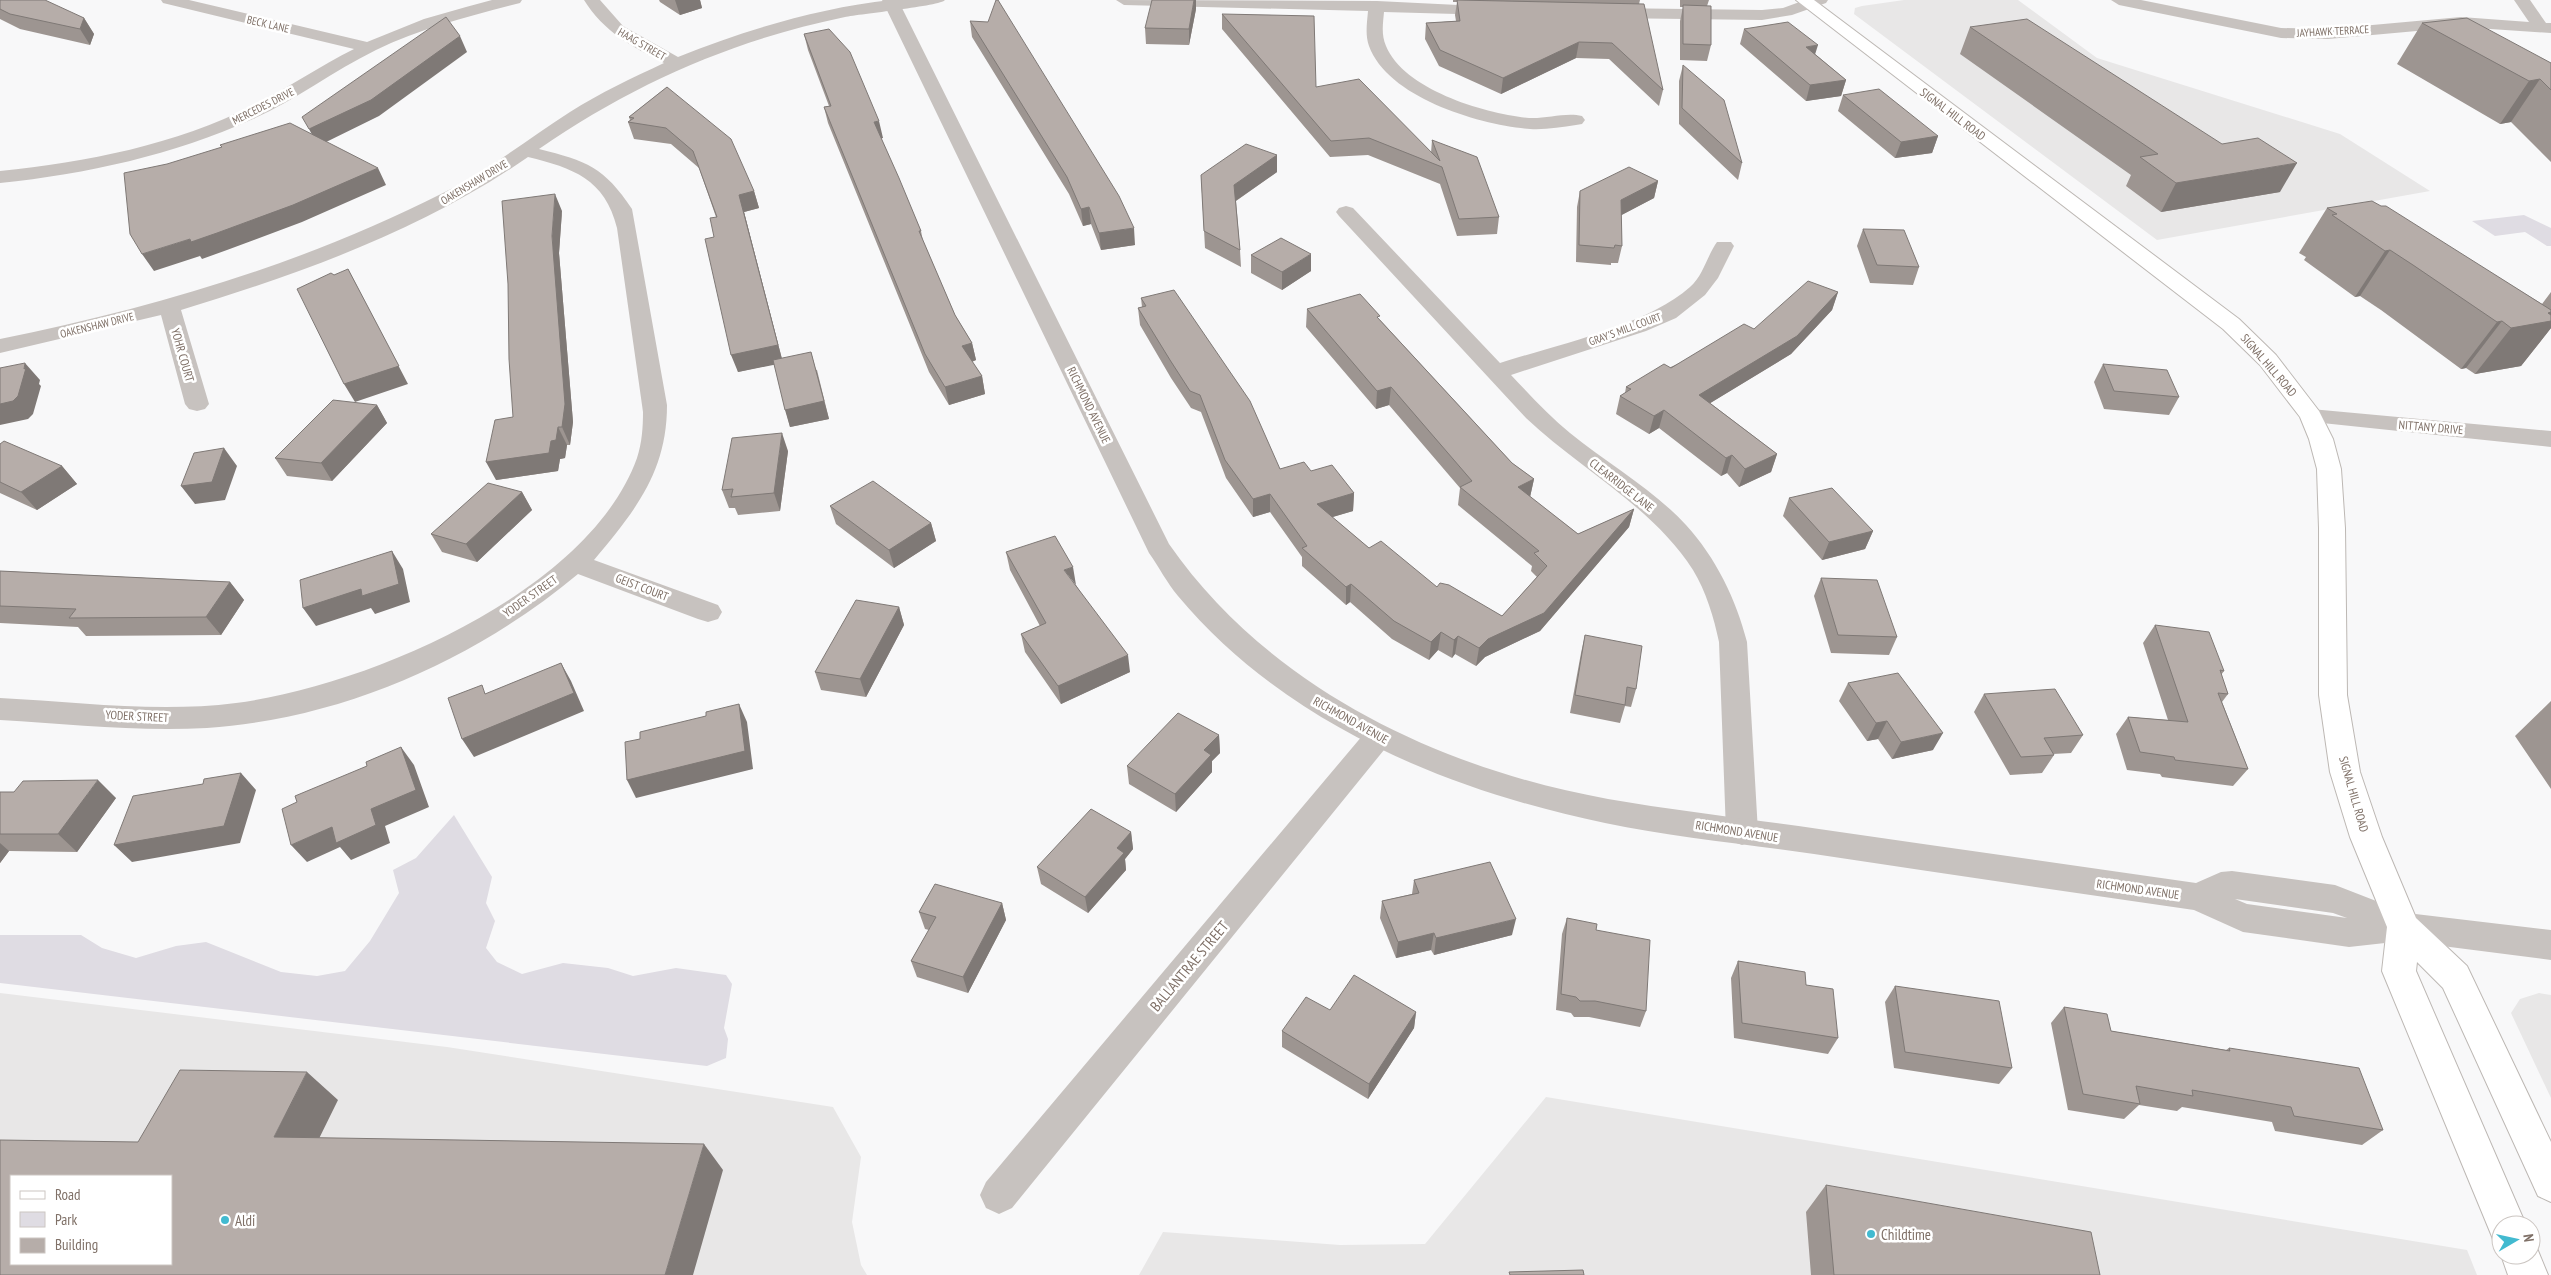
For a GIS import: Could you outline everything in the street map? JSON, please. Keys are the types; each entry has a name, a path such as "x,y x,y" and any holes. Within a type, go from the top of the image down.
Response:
{"main road":[{"name":"SIGNAL HILL ROAD","path":"1811,1 2231,324 2268,360 2311,416 2321,439 2330,469 2332,686 2345,772 2369,846 2403,926 2456,977 2551,1182"},
{"name":"SIGNAL HILL ROAD","path":"2403,926 2399,971 2503,1215"}],"street":[{"name":"BECK LANE","path":"169,0 368,47"},
{"name":"MERCEDES DRIVE","path":"0,177 97,163 188,138 262,108 368,47 420,24 514,0"},
{"name":"HAAG STREET","path":"592,0 610,24 627,38 675,62"},
{"name":"OAKENSHAW DRIVE","path":"0,346 169,306 270,273 384,230 474,185 593,105 675,62 732,41 787,26 891,3 937,0"},
{"path":"1124,0 1504,10"},
{"name":"JAYHAWK TERRACE","path":"2119,0 2160,4 2238,26 2299,34 2328,34 2430,24 2492,22 2546,27"},
{"path":"2522,0 2546,27"},
{"path":"1592,12 1762,15 1784,12 1811,1"},
{"name":"RICHMOND AVENUE","path":"891,3 1158,547 1187,589 1226,630 1272,671 1327,709 1378,737 1449,767 1526,792 1606,811 2198,898 2243,918 2349,933 2403,926 2551,945"},
{"path":"1377,6 1374,31 1381,52 1399,74 1425,91 1465,108 1508,121 1546,123 1576,120"},
{"path":"2430,24 2456,37"},
{"name":"YODER STREET","path":"0,709 176,718 236,714 295,704 366,684 445,650 496,620 576,562 610,526 639,480 648,460 652,441 655,405 628,228 622,209 609,189 588,171 565,161 524,151"},
{"name":"CLEARRIDGE LANE","path":"1346,212 1496,372 1561,438 1662,516 1691,547 1705,568 1727,617 1734,642 1742,832"},
{"name":"GRAY'S MILL COURT","path":"1496,372 1638,326 1668,313 1698,291 1708,278 1724,246"},
{"name":"YOHR COURT","path":"169,306 197,404"},
{"name":"NITTANY DRIVE","path":"2311,416 2551,438"},
{"name":"GEIST COURT","path":"576,562 708,612"},
{"name":"BALLANTRAE STREET","path":"998,1195 1378,737"}],"shaded area":[{"path":"1904,0 2018,0 2097,58 2340,134 2430,191 2157,240 1854,14 1855,8 1862,6"},
{"path":"0,993 447,1047 833,1107 861,1157 852,1222 861,1265 867,1275 0,1275"},
{"path":"2539,993 2551,995 2551,1098 2511,1013 2520,999"},
{"path":"1546,1097 2467,1250 2477,1275 1139,1275 1163,1232 1340,1245 1425,1244"}],"green space":[{"path":"2524,215 2551,228 2551,246 2547,246 2525,232 2495,236 2472,221"},
{"path":"454,815 492,877 486,903 495,921 486,948 497,962 522,974 563,963 608,968 633,976 676,968 726,975 732,984 724,1028 728,1039 726,1058 707,1066 0,983 0,935 81,935 102,948 136,958 176,946 206,942 281,972 317,976 345,971 370,941 399,893 393,870 416,858"}],"building":[{"path":"0,0 45,0 84,18 80,29 10,14 0,9"},
{"path":"996,0 998,0 1119,196 1134,228 1099,233 1089,207 1081,209 1067,177 970,21 988,22"},
{"path":"1152,0 1194,0 1189,29 1145,28"},
{"path":"1457,0 1644,4 1663,90 1612,43 1579,42 1503,78 1440,50 1426,23 1460,21"},
{"path":"1683,5 1711,6 1711,45 1683,44"},
{"path":"1222,14 1314,16 1316,87 1359,79 1440,161 1432,140 1477,157 1499,217 1459,219 1442,167 1369,138 1331,141"},
{"path":"446,17 460,36 371,100 309,129 302,117"},
{"path":"2467,18 2551,63 2551,90 2540,79 2529,81 2422,23"},
{"path":"2027,19 2222,144 2258,138 2297,163 2176,183 2140,157 2158,154 1970,27"},
{"path":"1788,22 1818,45 1806,47 1846,80 1810,85 1744,29"},
{"path":"829,29 850,52 879,121 874,122 921,231 919,231 955,315 972,343 962,346 982,376 945,387 925,354 824,107 831,106 804,34"},
{"path":"1683,65 1724,100 1742,163 1682,108"},
{"path":"667,87 731,139 754,191 739,195 778,345 731,355 705,239 714,237 710,218 717,217 693,151 666,128 628,122 634,118 629,117"},
{"path":"1879,89 1938,136 1901,142 1843,95"},
{"path":"290,123 378,168 293,205 217,233 191,242 190,239 142,254 130,234 124,173 167,164"},
{"path":"1246,144 1277,155 1234,185 1240,250 1204,231 1201,175"},
{"path":"1629,167 1658,181 1621,200 1622,246 1615,245 1614,248 1579,245 1580,191"},
{"path":"555,194 552,236 565,404 562,427 558,427 556,440 551,441 549,453 486,462 495,420 513,417 509,359 508,284 502,201"},
{"path":"2372,201 2381,206 2386,206 2551,310 2548,313 2551,315 2551,321 2511,328 2502,321 2497,322 2390,250 2385,251 2332,215 2337,214 2327,208"},
{"path":"1863,229 1904,230 1919,267 1877,265"},
{"path":"1281,238 1311,254 1282,272 1251,255"},
{"path":"348,269 399,366 344,384 297,289 331,273 334,275"},
{"path":"1808,281 1838,292 1797,336 1699,395 1777,454 1745,469 1732,455 1726,458 1664,410 1654,416 1620,396 1631,389 1626,387 1664,364 1671,368 1744,324 1754,329"},
{"path":"1174,290 1250,401 1280,469 1304,462 1311,471 1332,465 1354,493 1317,504 1369,548 1381,541 1437,587 1440,583 1449,585 1502,616 1547,566 1534,553 1539,551 1460,487 1472,481 1391,387 1377,391 1307,309 1360,294 1380,316 1377,317 1512,463 1534,479 1518,487 1578,534 1634,509 1544,613 1488,639 1479,648 1458,636 1454,640 1441,632 1431,642 1394,621 1351,584 1346,587 1302,548 1307,546 1270,494 1253,499 1225,460 1200,395 1190,391 1138,308 1146,306 1141,298"},
{"path":"811,352 824,401 785,410 773,360"},
{"path":"25,363 24,369 26,368 18,396 13,401 0,404 0,368"},
{"path":"2103,364 2167,370 2179,397 2114,391"},
{"path":"333,400 377,405 321,463 275,458"},
{"path":"782,433 774,493 731,497 733,489 722,490 732,438"},
{"path":"4,441 62,466 21,492 0,482 0,444"},
{"path":"224,448 212,482 181,486 194,453"},
{"path":"873,481 931,523 889,550 830,506"},
{"path":"488,483 522,492 466,544 431,534"},
{"path":"1832,488 1873,531 1829,542 1789,498"},
{"path":"1055,536 1073,567 1064,570 1128,655 1058,686 1021,634 1046,623 1006,552"},
{"path":"392,551 399,584 362,596 361,589 303,608 300,580"},
{"path":"0,571 230,582 206,617 69,618 76,609 0,606"},
{"path":"1821,578 1877,580 1897,637 1838,635"},
{"path":"856,600 899,607 860,679 815,672"},
{"path":"2155,625 2209,632 2224,671 2220,670 2228,694 2218,693 2248,769 2175,760 2174,757 2140,752 2128,717 2188,722"},
{"path":"1585,635 1642,646 1636,689 1627,687 1625,705 1575,695"},
{"path":"561,663 574,693 462,739 448,698 482,685 485,694"},
{"path":"1898,673 1943,733 1901,742 1887,721 1876,723 1848,683"},
{"path":"2055,689 2083,735 2044,738 2054,755 2021,757 1984,694"},
{"path":"739,704 745,751 627,780 625,742 640,739 640,732 706,716 706,712"},
{"path":"1178,713 1219,735 1204,750 1211,755 1175,794 1127,766"},
{"path":"401,747 416,790 371,809 376,825 336,843 332,827 291,845 282,809 297,802 295,796 367,766 366,762"},
{"path":"241,773 224,826 114,845 133,796 203,784 204,779"},
{"path":"98,780 58,834 0,834 0,792 14,792 23,781"},
{"path":"1091,809 1131,832 1117,848 1124,853 1085,897 1037,867"},
{"path":"1490,862 1516,919 1436,938 1434,933 1398,942 1382,901 1419,893 1414,880"},
{"path":"935,884 1002,903 963,977 911,961 936,917 919,912"},
{"path":"1567,918 1597,924 1596,930 1650,940 1646,1011 1595,1001 1580,1001 1576,997 1561,994"},
{"path":"1738,961 1805,972 1806,985 1833,989 1838,1038 1742,1023"},
{"path":"1354,975 1416,1012 1369,1084 1282,1031 1306,997 1330,1010"},
{"path":"1895,986 1999,1001 2012,1068 1905,1052"},
{"path":"2064,1007 2107,1014 2111,1031 2230,1051 2229,1048 2359,1068 2383,1130 2294,1116 2291,1107 2192,1090 2193,1096 2136,1086 2140,1104 2083,1094"},
{"path":"180,1070 307,1072 274,1137 704,1144 665,1275 0,1275 0,1140 138,1142"},
{"path":"1826,1185 2091,1232 2100,1275 1834,1275"},
{"path":"1583,1270 1584,1275 1510,1275 1509,1272"}],"place":[{"name":"Aldi","path":"225,1220"},
{"name":"Childtime","path":"1871,1234"}]}
